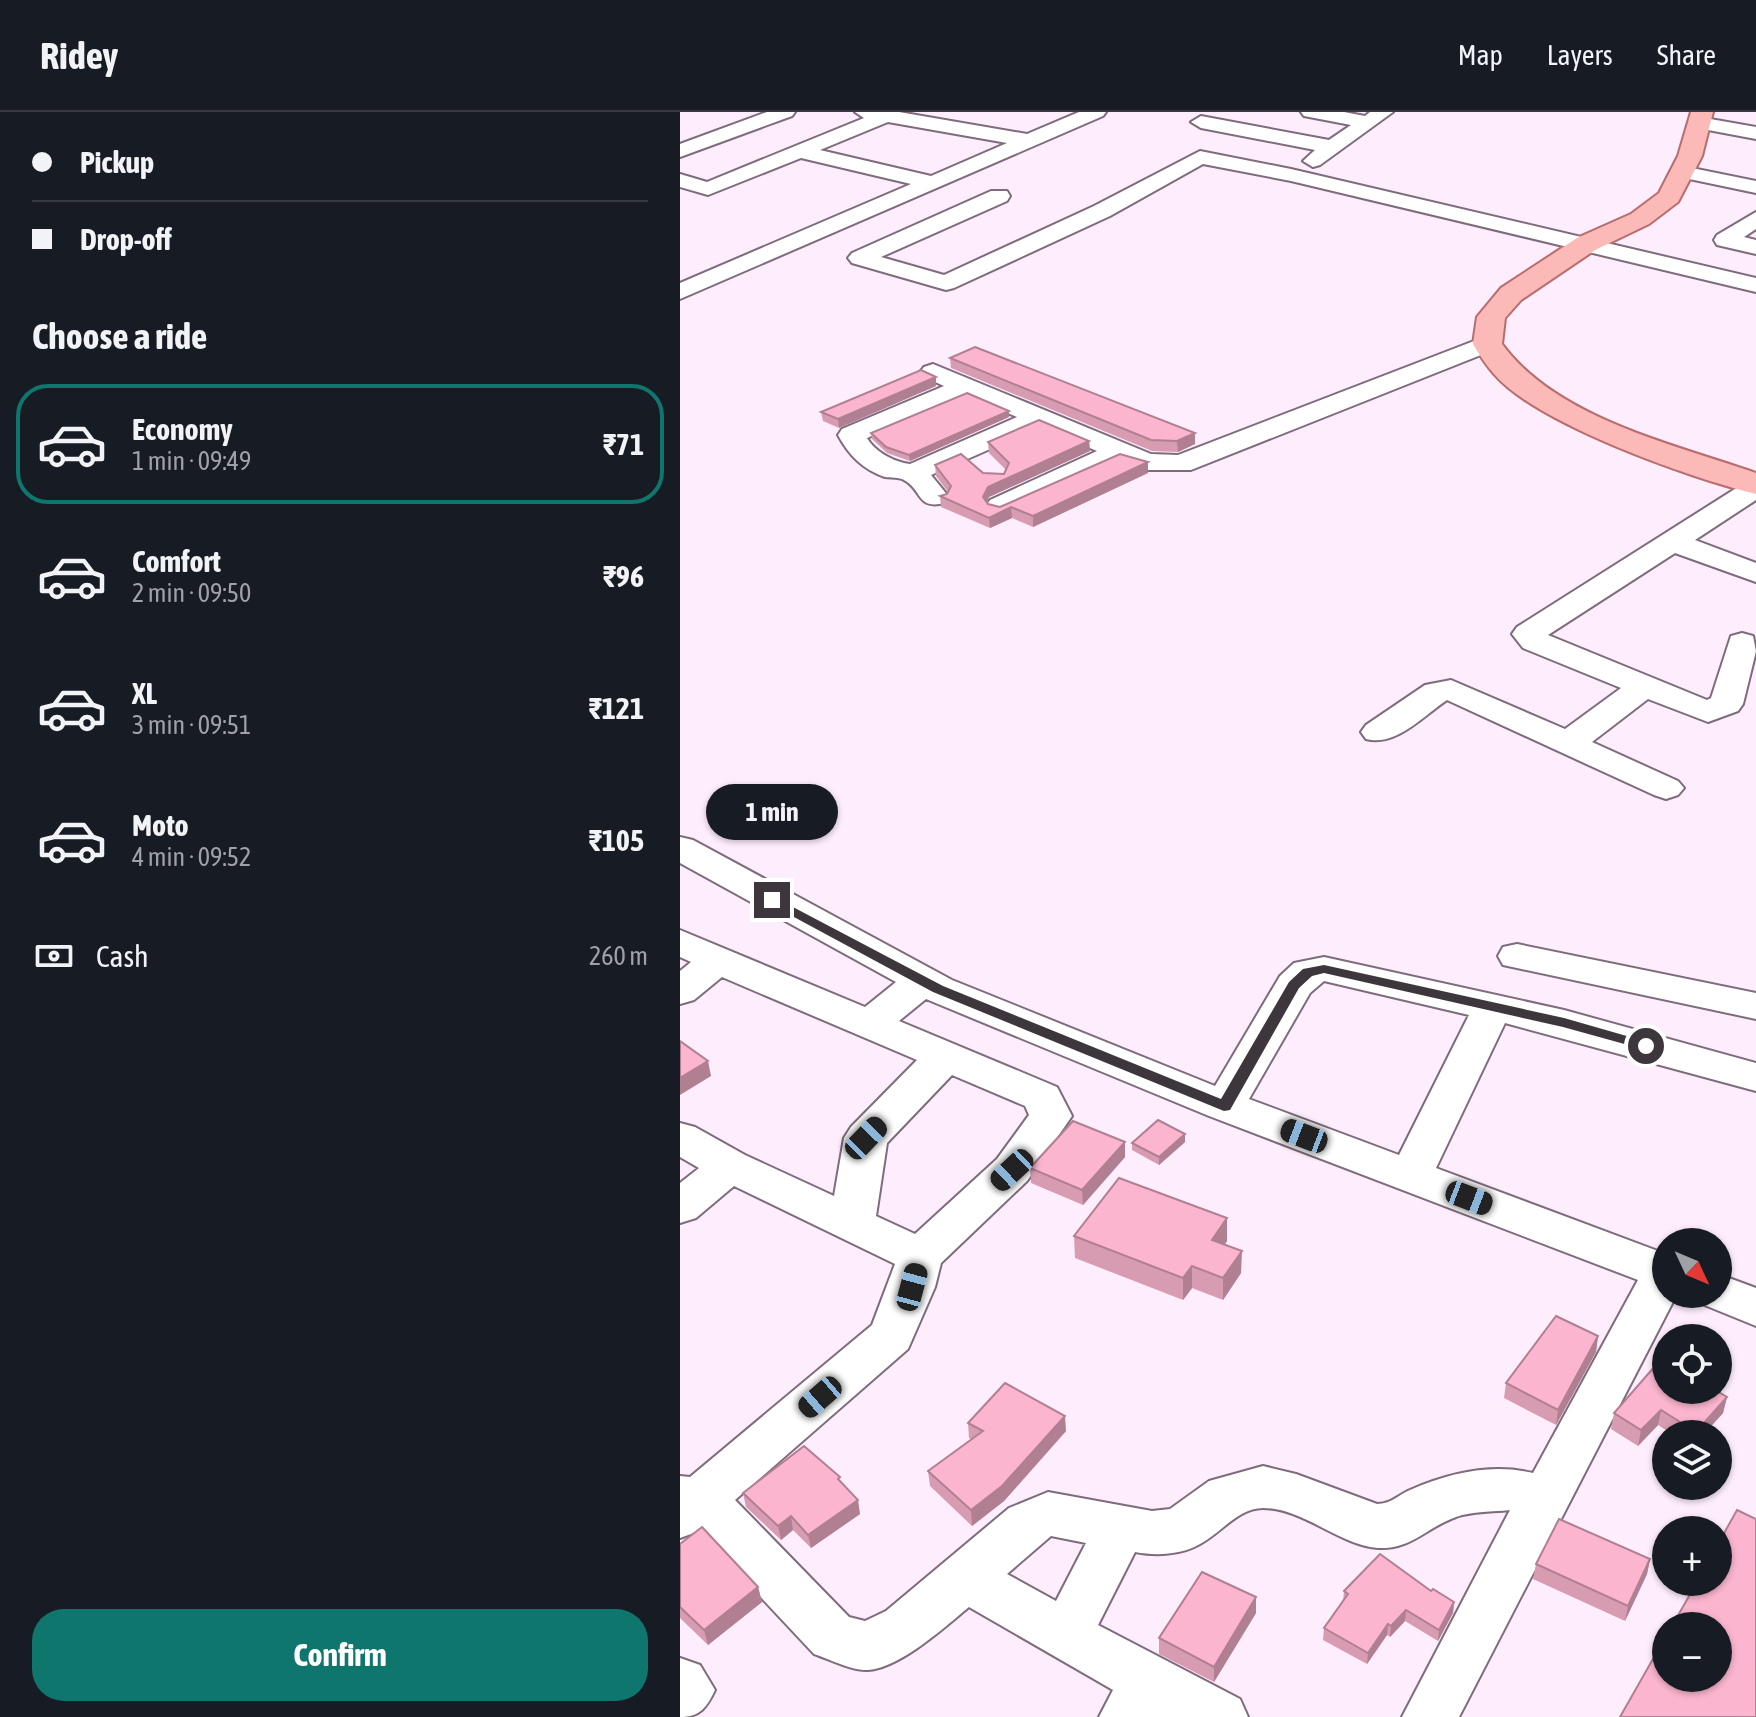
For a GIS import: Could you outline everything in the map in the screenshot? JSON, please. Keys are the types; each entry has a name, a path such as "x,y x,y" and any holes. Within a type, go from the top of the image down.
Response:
{"main road":[{"path":"1700,118 1686,163 1669,197 1640,219 1586,244 1511,294 1491,317 1487,344 1502,366 1550,404 1754,481"}],"street":[{"path":"680,151 785,112"},
{"path":"680,292 1096,112"},
{"path":"1311,112 1375,117"},
{"path":"680,180 708,189 875,114 1029,141"},
{"path":"1291,175 1375,117"},
{"path":"1700,118 1755,134"},
{"path":"1201,122 1332,147"},
{"path":"795,151 935,183"},
{"path":"999,196 860,258 946,283 1102,211 1200,157 1291,175 1756,285"},
{"path":"1686,163 1756,169"},
{"path":"1686,163 1756,187"},
{"path":"1756,219 1725,240 1756,247"},
{"path":"925,229 953,237"},
{"path":"982,245 1010,253"},
{"path":"933,372 1146,462 1181,464 1487,344"},
{"path":"967,386 852,435 861,452 892,470 913,473 975,459 1040,417"},
{"path":"1000,506 1120,451"},
{"path":"913,473 935,497"},
{"path":"1742,643 1726,704 1719,710 1708,712 1534,641 1528,634 1671,541 1754,481"},
{"path":"1671,541 1756,573"},
{"path":"1570,742 1645,686"},
{"path":"1378,732 1437,692 1451,690 1666,788"},
{"path":"680,848 923,981 1050,1037 1224,1106 1652,1267"},
{"path":"680,942 1042,1097 1051,1116 1012,1170 920,1256 912,1287 891,1336 687,1505 833,1637 868,1646 905,1628 1027,1523 1048,1514 1152,1533 1181,1529 1227,1496 1263,1487 1296,1495 1375,1526 1396,1526 1426,1506 1458,1494 1510,1489 1546,1498"},
{"path":"1517,956 1756,1006"},
{"path":"680,991 718,960"},
{"path":"1224,1106 1294,985 1308,972 1338,970 1564,1023 1756,1077"},
{"path":"869,1024 923,981"},
{"path":"1410,1176 1493,1006"},
{"path":"852,1224 866,1138 945,1057"},
{"path":"680,1138 730,1166 920,1256"},
{"path":"680,1207 730,1166"},
{"path":"1430,1717 1652,1298"},
{"path":"1732,1298 1756,1308"},
{"path":"1066,1635 1121,1527"},
{"path":"966,1578 1066,1635 1139,1700 1220,1717"},
{"path":"680,1683 687,1690 680,1695"}],"building":[{"path":"975,347 1195,433 1177,441 1151,440 950,358"},
{"path":"921,370 936,377 838,419 821,412"},
{"path":"967,393 1009,411 909,455 886,447 871,433"},
{"path":"1039,420 1089,441 988,487 983,497 988,504 1000,507 1120,454 1148,462 1033,516 1011,507 989,518 940,496 947,494 951,486 935,465 961,454 983,473 1004,474 1009,463 988,442"},
{"path":"680,1041 708,1061 680,1078"},
{"path":"1158,1120 1185,1134 1159,1157 1132,1143"},
{"path":"1073,1121 1125,1142 1082,1190 1030,1168"},
{"path":"1119,1178 1227,1218 1212,1240 1242,1251 1223,1278 1192,1266 1183,1278 1074,1236"},
{"path":"1556,1316 1598,1336 1558,1410 1506,1383"},
{"path":"1652,1369 1652,1404 1721,1404 1707,1420 1677,1420 1661,1410 1641,1430 1614,1413"},
{"path":"1005,1383 1065,1416 1002,1486 971,1510 928,1471 983,1431 968,1423"},
{"path":"804,1446 840,1477 838,1479 858,1500 808,1535 791,1516 778,1526 743,1493"},
{"path":"1737,1510 1756,1519 1756,1717 1620,1717 1652,1661 1652,1692 1732,1692 1732,1612 1680,1612 1689,1596 1732,1596 1732,1519"},
{"path":"1559,1519 1650,1559 1628,1606 1536,1564"},
{"path":"702,1527 758,1587 704,1630 680,1607 680,1544"},
{"path":"1380,1554 1431,1591 1433,1589 1454,1602 1439,1630 1406,1610 1391,1626 1388,1624 1368,1653 1324,1628 1348,1594 1344,1591"},
{"path":"1202,1572 1256,1597 1214,1667 1159,1638"}],"route":[{"path":"772,900 938,989 1224,1106 1294,985 1308,972 1324,969 1564,1023 1646,1046"}]}
